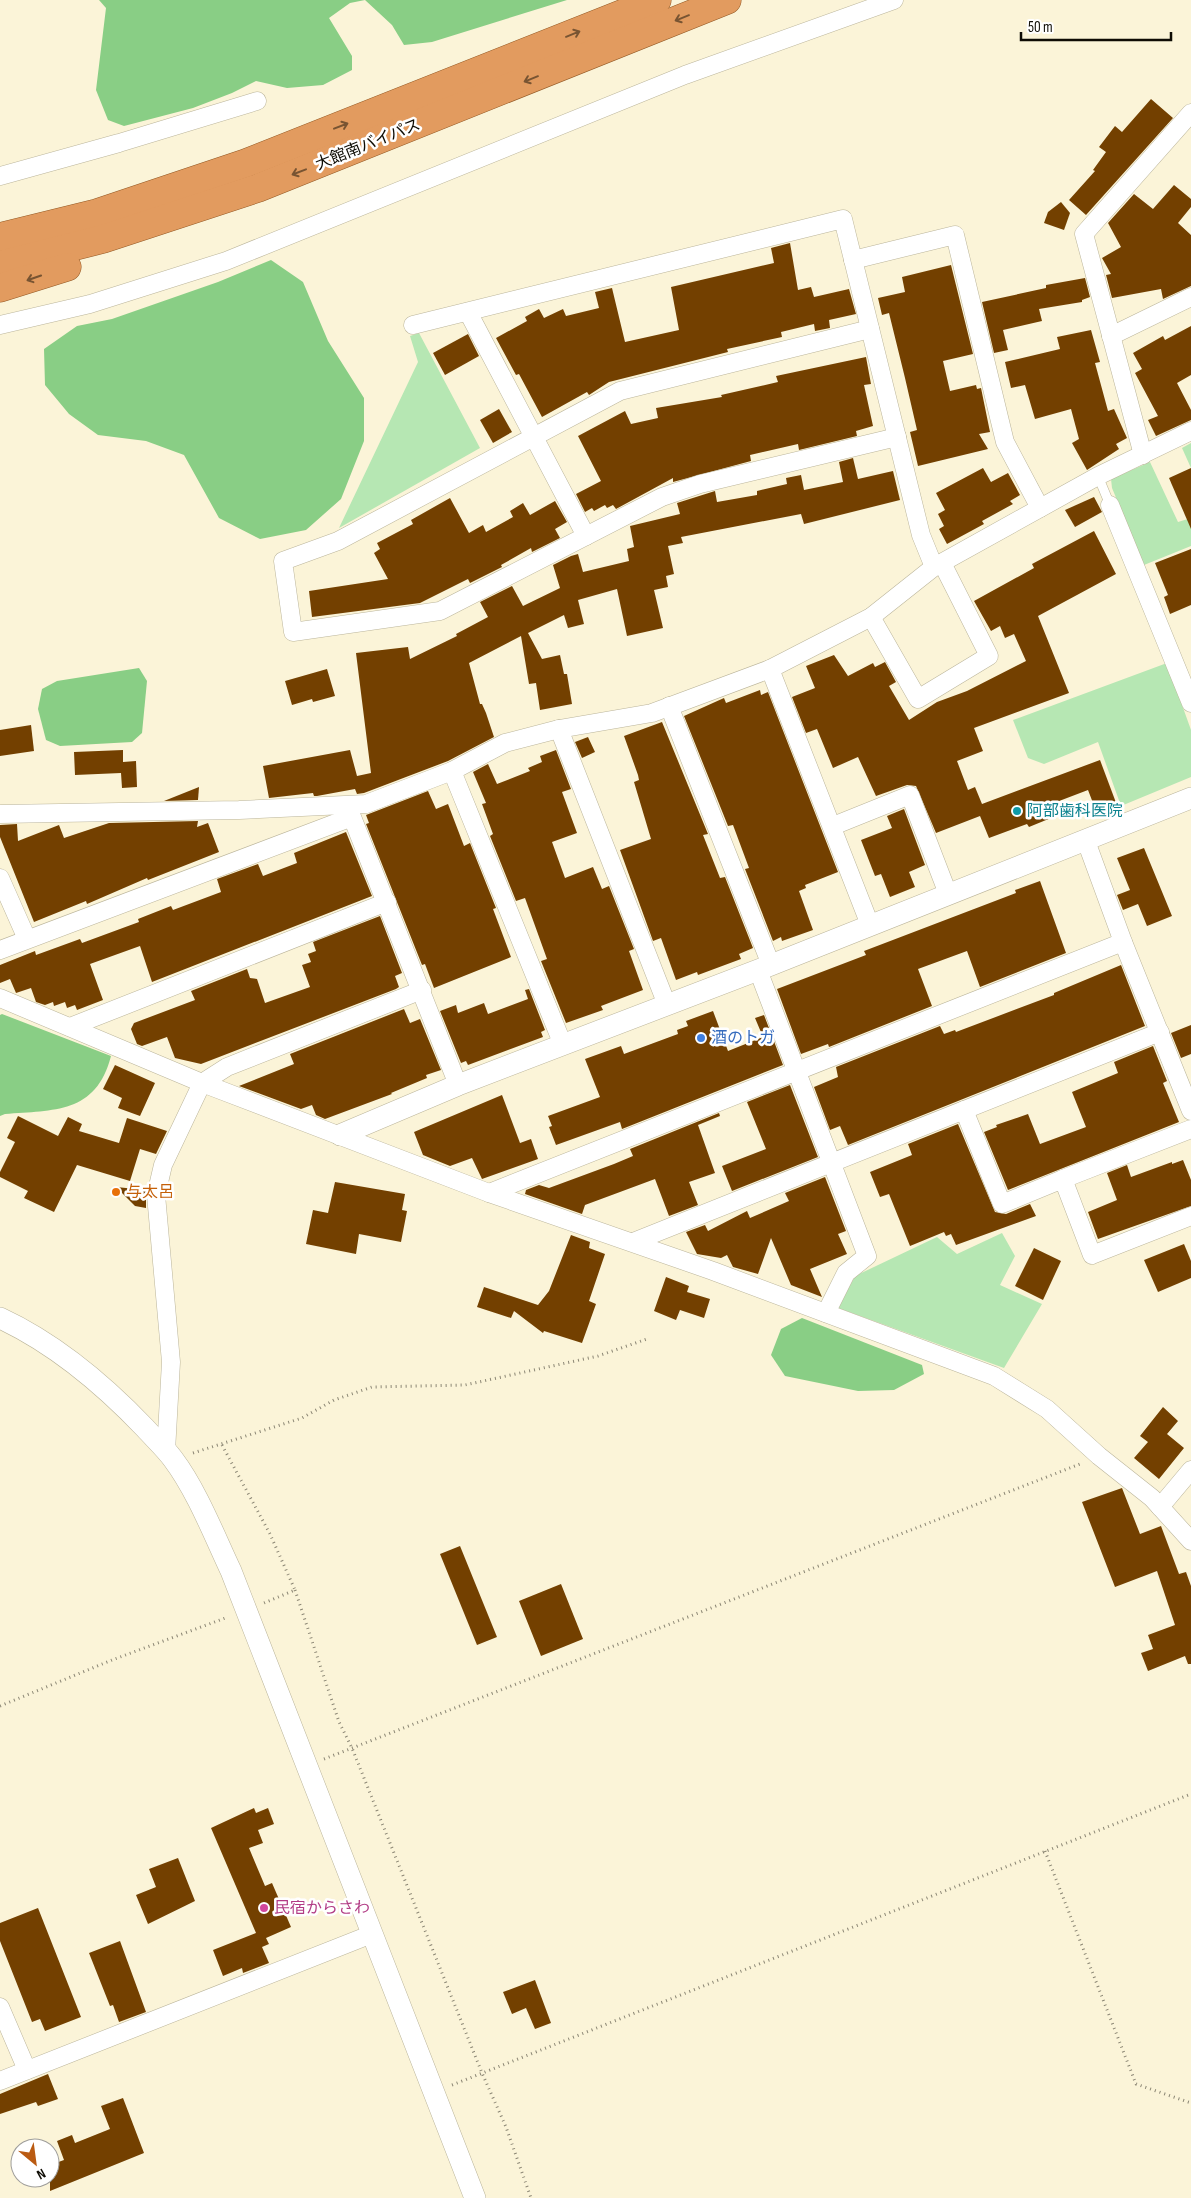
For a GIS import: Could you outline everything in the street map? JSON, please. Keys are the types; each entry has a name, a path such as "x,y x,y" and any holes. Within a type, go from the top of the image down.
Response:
{"highway":[{"name":"大館南バイパス","path":"0,237 96,213 246,163 657,0"},
{"name":"大館南バイパス","path":"0,265 103,239 258,188 727,0"},
{"path":"0,225 109,201 246,163"},
{"path":"0,288 123,246 258,188"}],"street":[{"path":"0,325 90,304 226,261 685,75 894,0"},
{"path":"0,176 119,144 257,101"},
{"path":"1144,455 1084,234 1191,113"},
{"path":"413,325 842,219 921,536 990,656 918,699 871,617"},
{"path":"853,260 955,235 1005,442 1040,508"},
{"path":"1111,336 1191,298"},
{"path":"468,312 586,536"},
{"path":"870,328 620,392 338,542 283,561 293,632 440,611 662,497 700,484 896,437"},
{"path":"0,950 352,811 452,770 505,743 559,729 652,713 770,669 871,617 938,565 1098,476 1191,431"},
{"path":"1110,505 1191,703"},
{"path":"770,669 833,826 870,926"},
{"path":"669,706 764,967 796,1071 867,1256 846,1273 826,1313"},
{"path":"559,729 667,1005"},
{"path":"452,770 563,1045"},
{"path":"833,826 910,795 948,894"},
{"path":"340,1135 458,1085 870,926 1191,798"},
{"path":"0,814 239,810 352,811"},
{"path":"352,811 458,1085"},
{"path":"1086,841 1191,1111"},
{"path":"0,878 26,939"},
{"path":"70,1027 387,902"},
{"path":"489,1193 1124,942"},
{"path":"170,1455 171,1362 156,1195 163,1165 202,1083 227,1067 422,990"},
{"path":"0,998 202,1083 489,1193 634,1242 994,1376 1047,1409 1160,1507 1191,1541"},
{"path":"634,1242 1160,1032"},
{"path":"964,1110 1002,1204 1191,1129"},
{"path":"1063,1179 1092,1255 1191,1216"},
{"path":"0,1318 20,1327 86,1371 124,1406 170,1455 205,1515 231,1571 475,2198"},
{"path":"1160,1507 1191,1470"},
{"path":"0,2081 372,1934"},
{"path":"0,2007 26,2070"}],"lane":[{"path":"1098,476 1110,505"}],"path":[{"path":"170,1455 222,1444 302,1418 334,1400 372,1387 466,1385 598,1356 648,1339"},
{"path":"222,1444 270,1534 295,1590 339,1722 352,1748 482,2073 506,2127 531,2198"},
{"path":"307,1766 1099,1456"},
{"path":"0,1706 112,1660 295,1590"},
{"path":"434,2092 1191,1794"},
{"path":"1045,1851 1136,2084 1191,2103"}],"green space":[{"path":"99,0 365,0 350,3 329,18 352,56 352,70 323,85 287,88 256,81 232,93 193,108 124,126 108,120 96,90 106,8"},
{"path":"365,0 567,0 432,42 404,45 392,25"},
{"path":"271,260 303,282 328,341 364,398 364,441 341,499 306,530 260,539 219,518 184,455 146,441 98,435 69,414 45,385 44,349 77,326 112,319 218,282"},
{"path":"419,333 480,448 339,528 418,362 410,336"},
{"path":"1191,443 1191,468 1182,448"},
{"path":"1150,462 1178,522 1191,518 1191,546 1144,565 1112,488 1111,479"},
{"path":"1167,663 1191,730 1191,777 1121,806 1098,742 1044,764 1028,758 1013,720"},
{"path":"139,668 147,681 142,733 132,742 60,746 46,740 38,709 42,689 57,681"},
{"path":"2,1014 111,1056 104,1075 95,1089 84,1099 71,1105 56,1109 0,1116 0,1015"},
{"path":"1002,1233 1015,1256 1000,1285 1042,1304 1004,1368 838,1308 855,1276 937,1237 957,1254"},
{"path":"802,1318 922,1365 924,1374 894,1390 858,1391 785,1376 771,1355 781,1329"}],"building":[{"path":"1151,99 1173,118 1086,215 1069,200 1095,171 1093,170 1106,152 1099,147 1115,126 1122,132"},
{"path":"1174,185 1191,199 1191,207 1178,223 1191,235 1191,286 1163,299 1161,289 1112,298 1106,275 1111,274 1102,258 1121,247 1108,223 1134,194 1153,209"},
{"path":"1061,202 1070,213 1064,230 1044,223 1048,212"},
{"path":"790,243 798,290 811,287 814,297 849,289 856,314 829,320 830,328 815,331 814,324 781,332 782,337 727,349 728,352 609,382 589,395 587,392 542,417 519,374 516,375 496,338 527,321 525,317 539,309 544,318 563,309 566,316 599,308 595,292 612,288 625,342 679,330 671,287 774,263 771,248"},
{"path":"951,265 973,354 943,361 950,391 976,385 977,389 981,388 990,432 979,434 988,449 918,466 910,432 917,430 905,378 889,313 882,315 878,298 905,292 902,277"},
{"path":"1085,278 1090,297 1082,300 1082,302 1039,309 1042,321 1003,330 1008,350 994,353 982,302 1046,288 1046,285"},
{"path":"1191,326 1191,375 1177,383 1191,410 1191,420 1156,436 1148,420 1158,416 1135,373 1142,369 1133,353 1163,336 1165,340"},
{"path":"1091,330 1100,362 1095,363 1108,411 1114,409 1127,438 1116,444 1119,449 1087,470 1072,443 1079,439 1071,409 1035,419 1025,385 1011,388 1005,362 1060,349 1057,337"},
{"path":"468,334 479,356 445,375 433,353"},
{"path":"866,357 871,384 864,385 873,426 856,431 857,436 799,450 798,444 750,455 751,461 673,482 673,478 616,509 613,505 607,508 605,505 594,511 592,508 585,512 576,494 601,481 578,436 625,411 631,424 658,418 656,408 722,397 721,395 778,382 776,376"},
{"path":"499,409 512,432 493,443 480,420"},
{"path":"853,458 858,479 893,471 900,500 804,524 801,514 681,537 683,543 668,546 674,574 666,576 668,587 654,590 663,628 627,636 617,589 578,600 584,624 568,628 564,615 528,633 542,659 560,655 564,674 567,674 572,704 540,710 536,683 529,684 521,636 469,663 480,704 482,704 486,713 494,737 448,761 364,793 357,794 355,789 317,796 314,796 313,793 269,798 263,766 350,750 357,776 371,773 356,653 408,647 410,659 457,636 456,634 488,617 480,602 512,586 523,606 560,588 553,565 571,556 578,554 583,572 629,561 627,549 634,547 630,526 680,514 677,503 715,491 717,502 757,495 757,491 787,484 786,478 801,475 804,490 843,482 839,462"},
{"path":"983,468 991,482 1008,473 1020,495 1010,501 1013,504 982,521 984,524 947,544 939,529 944,526 938,514 945,510 936,493"},
{"path":"1191,468 1191,529 1169,478"},
{"path":"1094,497 1102,512 1075,527 1065,510"},
{"path":"450,498 469,533 483,525 486,532 513,517 510,511 523,503 530,515 555,501 567,522 555,529 560,538 532,552 531,548 501,565 502,567 470,583 468,579 420,603 312,617 309,591 388,579 374,553 380,549 377,543 413,524 411,520"},
{"path":"1094,531 1116,574 1038,616 1069,693 974,728 983,751 957,761 968,790 975,787 982,804 1100,760 1118,808 1098,816 1088,790 1046,806 1051,818 1029,827 1027,824 989,838 980,816 936,833 916,786 907,785 876,796 858,757 833,768 817,729 806,733 792,697 815,688 806,666 834,655 848,676 873,663 875,667 885,662 896,682 889,686 909,720 937,702 967,691 1026,661 1014,634 1005,638 1000,626 991,631 974,601 1034,568 1032,564"},
{"path":"1191,549 1191,605 1170,614 1164,597 1168,595 1155,563"},
{"path":"327,669 335,696 313,702 312,699 292,705 285,681"},
{"path":"760,690 761,695 768,692 838,872 805,885 806,888 799,891 813,930 782,941 781,937 773,941 745,869 749,868 733,825 728,826 684,716 724,698 726,703"},
{"path":"662,722 708,834 703,835 720,878 725,877 753,948 739,954 741,959 698,975 697,972 676,980 661,938 653,941 620,850 651,839 634,782 639,780 638,775 624,736"},
{"path":"31,725 34,751 0,756 0,730"},
{"path":"588,737 595,752 582,758 575,742"},
{"path":"123,750 123,762 136,761 137,787 122,788 121,773 75,775 74,752"},
{"path":"556,750 571,789 562,792 577,833 552,842 565,878 593,867 602,889 609,886 634,949 629,951 643,990 601,1006 603,1010 566,1023 541,961 547,959 525,898 516,901 490,836 493,834 482,804 486,803 473,772 488,764 497,784 530,771 528,768 542,762 540,756"},
{"path":"199,787 198,800 164,801"},
{"path":"428,791 436,809 448,804 464,846 470,843 496,908 493,909 511,957 434,988 425,964 422,965 366,824 369,823 366,815"},
{"path":"904,809 925,865 909,872 915,887 890,897 881,874 875,876 861,840 892,828 887,816"},
{"path":"198,821 197,827 208,823 219,852 148,880 147,878 87,904 86,901 34,922 0,837 0,825 17,824 18,841 59,825 64,838 109,823"},
{"path":"346,832 372,896 152,982 140,946 90,964 103,1000 77,1010 75,1005 67,1008 65,1002 54,1006 53,1002 45,1005 36,1002 31,988 16,993 10,979 0,983 0,965 35,951 36,955 80,939 82,943 139,922 138,919 171,906 173,910 221,892 217,879 258,864 263,876 297,863 294,853"},
{"path":"1144,848 1172,916 1147,926 1138,904 1123,910 1117,895 1130,890 1117,858"},
{"path":"1040,881 1066,953 980,987 967,951 918,969 932,1006 829,1047 828,1044 801,1054 777,989 866,955 864,951 1016,893 1015,890"},
{"path":"380,916 402,973 395,976 399,987 396,989 201,1064 175,1058 167,1037 142,1046 137,1044 131,1029 134,1023 195,1000 191,991 247,969 250,978 257,979 265,1003 310,987 302,965 311,962 308,954 316,951 313,942"},
{"path":"1121,965 1145,1026 848,1145 840,1126 830,1130 814,1087 838,1077 836,1067 940,1026 944,1034 955,1030 956,1032 1054,995 1054,993"},
{"path":"529,989 545,1030 541,1032 543,1037 468,1065 466,1061 461,1063 440,1011 456,1005 458,1013 484,1003 488,1014 528,999 525,990"},
{"path":"404,1009 410,1023 420,1019 441,1070 426,1075 427,1078 392,1094 325,1119 316,1115 312,1105 301,1109 239,1086 294,1064 290,1054"},
{"path":"713,1011 728,1051 763,1037 755,1018 764,1015 783,1065 622,1129 620,1122 556,1145 549,1127 552,1126 548,1116 600,1097 585,1059 621,1046 624,1054 678,1034 677,1030 688,1026 686,1021"},
{"path":"1191,1025 1191,1054 1181,1058 1171,1033"},
{"path":"1153,1046 1167,1081 1163,1083 1179,1122 1008,1190 984,1132 997,1127 996,1125 1028,1114 1040,1144 1086,1127 1072,1092 1118,1073 1114,1062"},
{"path":"115,1065 155,1083 140,1116 118,1108 122,1098 103,1089"},
{"path":"790,1085 818,1157 732,1191 722,1166 766,1149 747,1102"},
{"path":"502,1095 520,1143 531,1139 538,1159 482,1179 472,1158 450,1166 423,1155 414,1132"},
{"path":"719,1113 720,1116 698,1125 715,1173 689,1182 698,1205 669,1216 655,1179 585,1205 582,1214 525,1194 526,1190 539,1185 549,1188 614,1164 633,1156 630,1149"},
{"path":"18,1116 58,1136 68,1117 82,1124 79,1131 119,1143 127,1118 167,1131 156,1154 140,1149 130,1181 77,1165 54,1212 24,1198 28,1191 0,1177 0,1172 15,1142 7,1138"},
{"path":"958,1124 995,1212 1006,1214 1030,1204 1036,1216 956,1245 951,1234 946,1236 944,1232 910,1246 889,1194 880,1197 870,1172 912,1155 908,1144"},
{"path":"1183,1160 1191,1180 1191,1206 1098,1239 1088,1212 1117,1200 1107,1173 1127,1165 1131,1177 1172,1162 1172,1164"},
{"path":"825,1177 846,1231 838,1234 847,1254 810,1269 822,1297 791,1285 771,1238 758,1274 733,1267 727,1255 721,1258 697,1254 686,1232 705,1225 708,1231 747,1211 750,1218 789,1201 785,1193"},
{"path":"335,1182 405,1194 402,1210 407,1211 401,1242 359,1234 356,1254 306,1244 313,1210 328,1213"},
{"path":"116,1187 146,1190 146,1208 135,1206"},
{"path":"571,1235 590,1242 589,1248 605,1254 589,1301 596,1304 582,1343 544,1331 543,1333 514,1311 511,1318 477,1307 484,1287 538,1305 549,1291"},
{"path":"1184,1244 1191,1261 1191,1278 1158,1292 1144,1260"},
{"path":"1034,1248 1061,1261 1043,1300 1015,1286"},
{"path":"666,1277 689,1286 687,1292 710,1299 704,1318 680,1310 676,1320 654,1311"},
{"path":"1163,1407 1178,1421 1167,1434 1184,1448 1159,1479 1134,1458 1148,1442 1140,1436"},
{"path":"1122,1488 1140,1534 1161,1526 1179,1574 1186,1572 1191,1586 1191,1664 1188,1664 1185,1656 1148,1671 1141,1653 1153,1649 1148,1635 1175,1625 1157,1571 1115,1587 1082,1502"},
{"path":"460,1546 497,1637 477,1645 440,1554"},
{"path":"561,1584 583,1639 541,1656 519,1601"},
{"path":"254,1808 256,1813 268,1808 274,1824 258,1830 263,1843 249,1848 265,1886 272,1883 291,1927 266,1938 269,1944 262,1947 269,1963 243,1973 242,1968 223,1976 213,1950 256,1933 211,1828"},
{"path":"178,1858 195,1901 148,1924 136,1895 156,1887 149,1869"},
{"path":"38,1908 81,2017 45,2031 40,2019 32,2022 0,1941 0,1923"},
{"path":"120,1941 146,2012 119,2022 113,2005 110,2006 89,1953"},
{"path":"535,1980 551,2023 535,2029 526,2008 512,2014 503,1992"},
{"path":"48,2074 58,2099 38,2106 36,2102 0,2114 0,2094"},
{"path":"123,2098 144,2153 60,2187 60,2161 64,2160 60,2149 60,2140 72,2135 75,2143 110,2129 101,2106"}],"place":[{"name":"阿部歯科医院","path":"1017,811"},
{"name":"酒のトガ","path":"701,1038"},
{"name":"与太呂","path":"116,1192"},
{"name":"民宿からさわ","path":"264,1908"}]}
